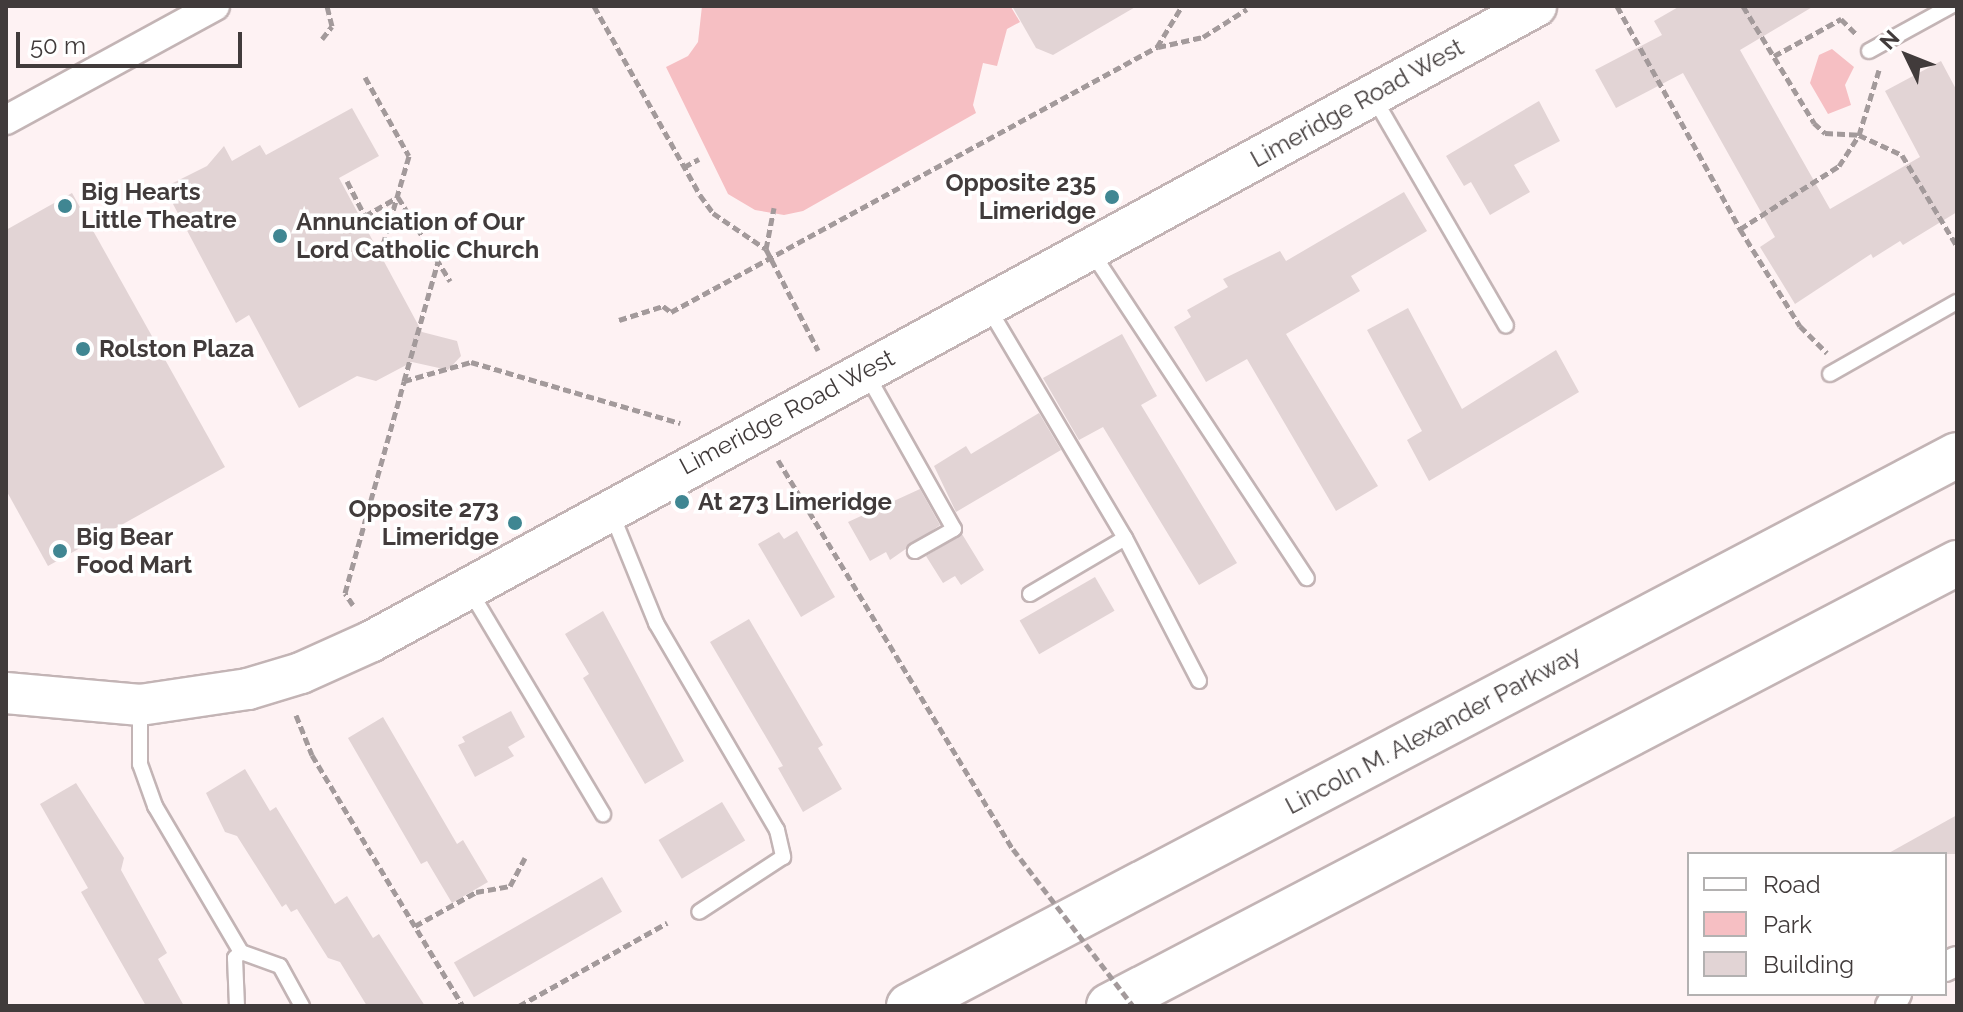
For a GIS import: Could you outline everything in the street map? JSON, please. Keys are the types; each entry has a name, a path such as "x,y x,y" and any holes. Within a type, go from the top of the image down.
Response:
{"highway":[{"name":"Lincoln M. Alexander Parkway","path":"909,1006 1957,455"},
{"path":"1109,1006 1957,563"}],"street":[{"path":"8,117 215,6"},
{"name":"Limeridge Road West","path":"6,693 140,705 248,689 301,673 372,641 467,585 1536,6"}],"lane":[{"path":"1869,51 1954,8"},
{"path":"1373,95 1506,326"},
{"path":"1090,249 1307,578"},
{"path":"1830,374 1957,302"},
{"path":"986,304 1125,538 1199,681"},
{"path":"864,371 954,529 915,551"},
{"path":"609,509 656,623 777,830 783,857 699,912"},
{"path":"1030,594 1125,538"},
{"path":"467,585 603,814"},
{"path":"140,705 140,764 155,806 241,952 280,966 302,1006"},
{"path":"237,1006 235,958 241,952"}],"path":[{"path":"322,39 332,26 327,6"},
{"path":"594,6 713,213 766,249 818,350"},
{"path":"1157,47 1182,6"},
{"path":"1617,6 1740,229 1800,326 1831,359 1830,374"},
{"path":"1743,6 1814,123 1825,133 1859,135 1902,155 1957,246"},
{"path":"619,320 663,306 671,312 1157,47 1203,37 1247,9"},
{"path":"1740,229 1839,166 1859,135 1881,73 1869,51 1841,19 1774,56"},
{"path":"365,77 409,156 381,252"},
{"path":"684,167 699,159"},
{"path":"347,181 365,216 398,197"},
{"path":"398,197 450,281"},
{"path":"766,249 774,208"},
{"path":"353,605 345,593 438,261"},
{"path":"404,381 471,362 680,423"},
{"path":"778,460 1013,849 1133,1006"},
{"path":"296,715 312,755 463,1006"},
{"path":"415,926 476,892 510,886 525,858"},
{"path":"519,1006 667,923"}],"green space":[{"path":"702,6 996,6 1011,7 1020,22 1007,29 997,66 983,63 973,105 976,113 803,211 784,215 755,210 728,194 666,67 688,56 698,42"},
{"path":"1832,49 1854,67 1845,85 1851,105 1828,114 1810,83 1819,55"}],"building":[{"path":"1012,6 1137,6 1053,55 1036,48"},
{"path":"1680,6 1814,6 1740,50 1830,209 1920,157 1885,91 1941,61 1957,91 1957,212 1903,245 1900,241 1873,258 1871,254 1795,304 1760,247 1775,237 1683,73 1616,108 1595,70 1662,35 1654,21"},
{"path":"1539,101 1560,141 1514,165 1530,192 1490,215 1471,182 1464,186 1446,156"},
{"name":"Annunciation of Our Lord Catholic Church","path":"352,108 379,156 339,178 422,332 457,341 461,356 448,370 412,362 376,381 357,376 299,408 249,315 236,323 173,204 177,199 169,185 207,166 224,146 232,161 260,145 266,155"},
{"path":"1404,192 1427,231 1351,276 1360,291 1286,334 1378,486 1336,511 1247,359 1206,382 1174,327 1191,317 1187,310 1228,287 1223,279 1280,251 1286,261"},
{"name":"Rolston Plaza","path":"72,193 225,467 48,566 6,490 6,230"},
{"path":"1408,308 1462,409 1556,350 1579,392 1429,481 1407,440 1422,431 1367,330"},
{"path":"1122,334 1157,396 1141,405 1237,563 1199,585 1103,427 1079,440 1043,378"},
{"path":"1039,413 1061,450 956,512 934,466 966,446 971,454"},
{"path":"920,489 940,525 890,560 886,552 870,561 848,522"},
{"path":"797,531 835,597 801,617 758,544 779,532 784,539"},
{"path":"962,534 984,570 961,585 955,576 943,583 926,556"},
{"path":"1095,577 1114,611 1039,654 1020,620"},
{"path":"603,611 684,761 645,784 583,678 589,674 565,634"},
{"path":"749,619 823,745 818,748 842,789 803,812 778,768 783,766 710,642"},
{"path":"511,711 525,737 508,747 514,756 475,777 458,745 465,742 462,737"},
{"path":"383,717 457,844 463,840 488,882 452,903 427,861 421,864 348,738"},
{"path":"245,769 270,811 276,807 335,904 347,896 373,938 379,934 425,1006 367,1006 340,962 328,958 297,909 291,912 286,904 282,907 237,836 225,832 206,793"},
{"path":"76,783 124,858 121,870 167,953 158,959 184,1006 146,1006 81,892 88,888 40,804"},
{"path":"722,802 745,841 682,879 659,840"},
{"path":"1957,815 1957,854 1891,852"},
{"path":"602,877 622,912 474,997 454,963"}],"place":[{"name":"Opposite 235 Limeridge","path":"1112,197"},
{"name":"Big Hearts Little Theatre","path":"65,206"},
{"name":"Annunciation of Our Lord Catholic Church","path":"280,236"},
{"name":"Rolston Plaza","path":"83,349"},
{"name":"At 273 Limeridge","path":"682,502"},
{"name":"Opposite 273 Limeridge","path":"515,523"},
{"name":"Big Bear Food Mart","path":"60,551"}]}
